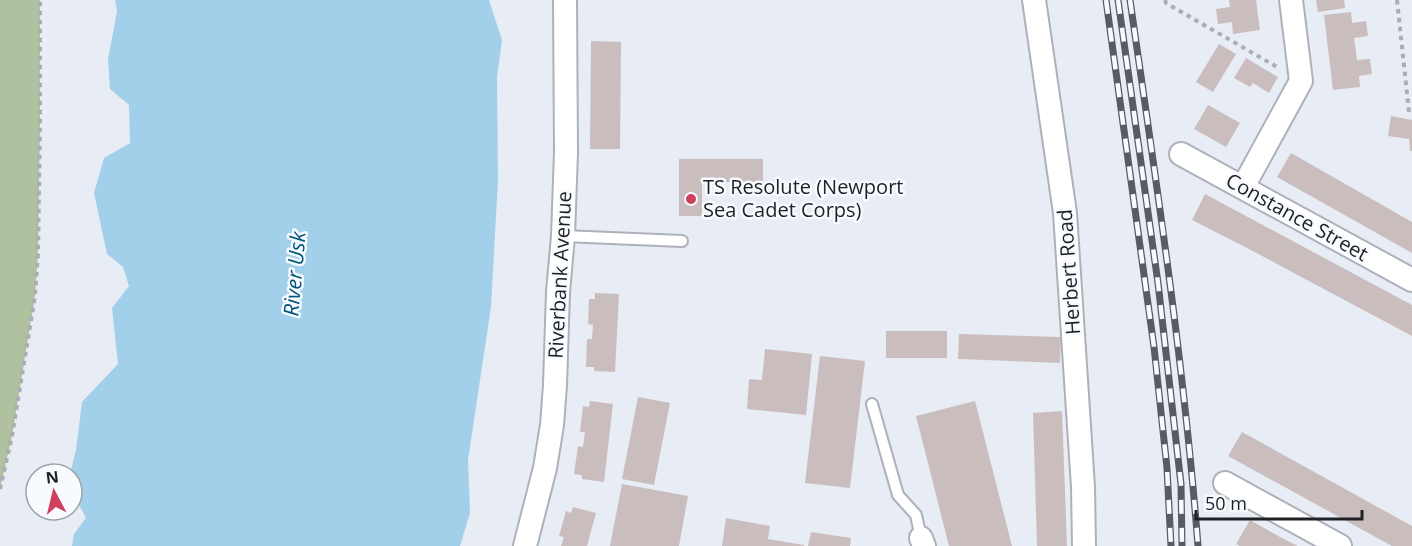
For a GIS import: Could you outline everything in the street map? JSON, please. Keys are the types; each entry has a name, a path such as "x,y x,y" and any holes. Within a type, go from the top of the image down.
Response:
{"street":[{"name":"Riverbank Avenue","path":"525,546 545,468 552,425 563,236 566,0"},
{"name":"Herbert Road","path":"1034,0 1065,213 1082,476 1084,546"},
{"path":"1243,187 1301,81 1291,0"},
{"name":"Constance Street","path":"1181,154 1412,280"},
{"path":"1225,483 1340,546"}],"lane":[{"path":"563,236 682,241"},
{"path":"873,404 898,495 916,514 922,542"}],"path":[{"path":"0,489 12,436 35,296 40,125 39,0"},
{"path":"1165,0 1166,3 1301,81"},
{"path":"1397,0 1409,112 1412,112"}],"green space":[{"path":"0,0 40,0 40,125 35,296 12,436 0,489"}],"water":[{"name":"River Usk","path":"115,0 489,0 502,40 497,77 498,180 491,307 468,460 470,513 460,546 72,546 74,534 86,518 84,514 84,462 73,462 82,402 118,364 112,308 129,286 123,267 107,254 94,193 104,158 130,143 129,105 110,89 108,60 117,11"}],"building":[{"path":"1229,0 1256,0 1260,30 1233,34 1232,22 1218,24 1216,9 1230,7"},
{"path":"1316,0 1344,0 1345,8 1318,12"},
{"path":"1351,12 1352,23 1366,21 1368,36 1354,38 1357,60 1370,59 1372,74 1359,76 1360,87 1333,90 1324,15"},
{"path":"591,41 621,42 620,149 590,149"},
{"path":"1219,44 1236,54 1213,92 1196,82"},
{"path":"1246,58 1278,77 1269,93 1253,83 1250,87 1234,78"},
{"path":"1208,105 1240,123 1226,147 1194,129"},
{"path":"1391,116 1412,120 1412,151 1410,151 1409,139 1388,136"},
{"path":"1291,153 1412,222 1412,253 1277,177"},
{"name":"TS Resolute (Newport Sea Cadet Corps)","path":"679,159 763,159 763,182 702,182 702,216 679,216"},
{"path":"1205,194 1412,305 1412,336 1192,220"},
{"path":"595,293 619,294 615,372 594,371 594,367 586,367 587,339 592,339 593,325 588,324 589,299 595,299"},
{"path":"886,331 947,331 947,358 886,358"},
{"path":"959,334 1061,337 1060,363 958,359"},
{"path":"765,349 812,354 806,415 747,409 749,379 762,380"},
{"path":"820,356 865,361 850,488 805,483"},
{"path":"638,397 670,403 654,485 622,479"},
{"path":"590,401 613,404 604,482 582,479 582,475 574,474 578,446 583,447 585,432 580,432 583,406 589,407"},
{"path":"975,401 1012,546 949,546 916,416"},
{"path":"1062,411 1067,546 1037,546 1033,413"},
{"path":"1242,432 1412,526 1412,546 1392,546 1228,456"},
{"path":"622,484 688,496 679,546 610,546"},
{"path":"573,507 596,513 587,546 561,546 564,537 559,536 566,511 571,513"},
{"path":"726,518 770,526 768,539 804,546 722,546"},
{"path":"1250,520 1298,546 1240,546 1236,544"},
{"path":"811,532 851,538 850,546 808,546"}],"railway":[{"path":"1106,0 1154,347 1167,468 1171,546"},
{"path":"1118,0 1158,283 1181,484 1182,546"},
{"path":"1130,0 1177,341 1198,546"}],"place":[{"name":"TS Resolute (Newport Sea Cadet Corps)","path":"691,199"}]}
